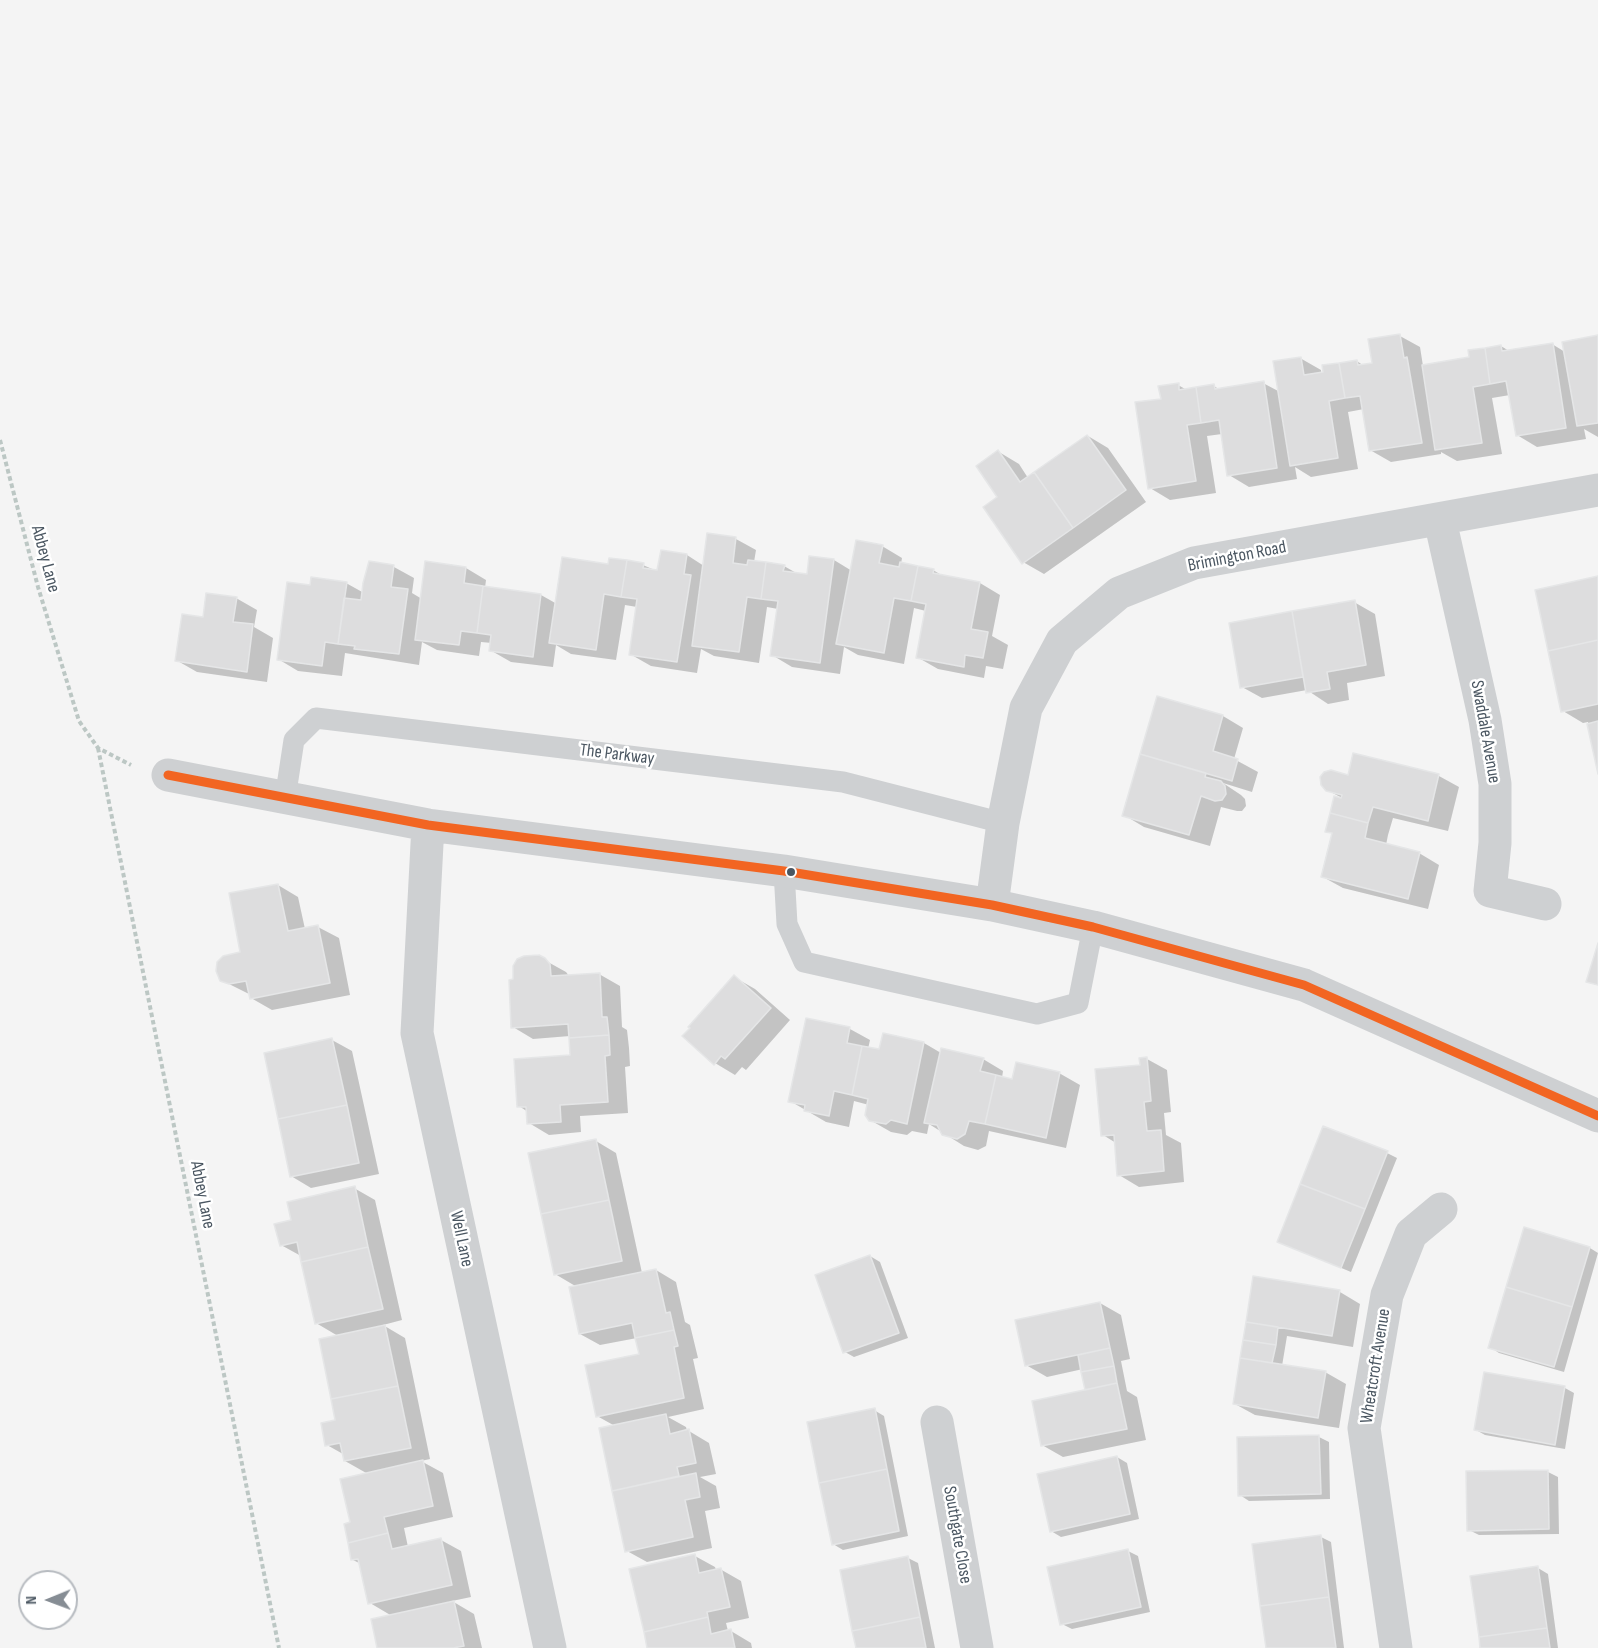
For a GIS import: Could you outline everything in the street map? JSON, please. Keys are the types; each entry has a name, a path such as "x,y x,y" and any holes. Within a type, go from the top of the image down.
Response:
{"street":[{"name":"Brimington Road","path":"992,905 1003,823 1026,708 1062,641 1119,593 1194,563 1598,490"},
{"name":"Swaddale Avenue","path":"1440,520 1485,720 1495,784 1495,843 1490,891 1545,904"},
{"path":"168,775 428,825 784,871 992,905 1093,927 1304,985 1598,1116"},
{"name":"Well Lane","path":"428,825 417,1033 550,1648"},
{"name":"Wheatcroft Avenue","path":"1396,1648 1364,1428 1387,1294 1412,1234 1441,1209"},
{"name":"Southgate Close","path":"937,1422 977,1648"}],"lane":[{"name":"The Parkway","path":"285,799 294,740 316,718 843,783 1003,823"},
{"path":"784,871 787,924 804,962 1037,1014 1078,1002 1093,927"}],"path":[{"name":"Abbey Lane","path":"0,440 66,684 79,721 98,748 279,1648"},
{"path":"98,748 136,768 168,775"}],"building":[{"path":"1400,334 1404,358 1407,357 1422,443 1369,451 1360,396 1345,398 1339,363 1357,360 1358,365 1372,363 1368,339"},
{"path":"1598,335 1598,423 1577,426 1562,342"},
{"path":"1553,343 1566,428 1516,436 1506,381 1490,384 1485,348 1501,345 1502,351"},
{"path":"1485,348 1490,384 1473,387 1482,443 1435,450 1422,365 1469,357 1468,350"},
{"path":"1301,357 1304,375 1323,372 1322,365 1339,363 1345,398 1329,401 1338,458 1290,466 1273,361"},
{"path":"1264,381 1277,468 1227,476 1219,420 1201,423 1196,387 1214,384 1215,389"},
{"path":"1179,383 1179,390 1196,387 1201,423 1187,425 1196,481 1148,489 1135,402 1161,399 1158,386"},
{"path":"1087,435 1126,490 1073,528 1034,472"},
{"path":"998,450 1020,482 1034,472 1073,528 1022,564 983,507 997,497 976,466"},
{"path":"707,533 736,537 733,563 747,565 748,560 766,562 761,599 747,597 739,652 692,646"},
{"path":"856,540 883,545 879,563 899,567 900,562 918,566 911,601 894,598 884,653 836,644"},
{"path":"661,550 687,554 684,574 691,575 677,662 629,655 637,599 621,597 627,560 644,563 643,568 657,570"},
{"path":"809,556 834,559 820,663 770,656 778,601 761,599 766,562 785,565 783,571 807,574"},
{"path":"562,557 608,564 609,558 627,560 621,597 604,594 596,650 549,643"},
{"path":"369,561 394,565 391,587 408,589 399,654 354,649 355,646 338,644 344,598 361,600"},
{"path":"425,561 466,567 464,583 483,586 477,633 461,631 459,645 415,640"},
{"path":"918,566 934,569 933,573 980,582 971,629 988,632 983,658 965,655 964,667 916,658 926,604 911,601"},
{"path":"1598,576 1598,640 1548,651 1535,590"},
{"path":"311,577 347,582 338,644 325,642 322,666 277,660 287,582 310,585"},
{"path":"483,586 541,594 533,657 489,651 491,635 477,633"},
{"path":"206,593 237,597 233,622 253,624 247,672 175,661 182,614 203,617"},
{"path":"1355,600 1366,665 1327,672 1330,689 1306,693 1292,611"},
{"path":"1292,611 1303,677 1240,688 1229,623"},
{"path":"1598,640 1598,704 1561,712 1548,651"},
{"path":"1157,696 1223,715 1213,751 1238,759 1232,781 1140,754"},
{"path":"1598,721 1598,774 1587,724"},
{"path":"1353,753 1439,774 1428,821 1373,807 1368,823 1330,813 1334,796 1341,798 1342,795 1326,791 1321,785 1320,777 1324,772 1331,770 1348,775"},
{"path":"1140,754 1206,773 1205,777 1221,781 1225,786 1226,794 1222,800 1215,801 1201,796 1189,835 1122,816"},
{"path":"1330,813 1368,823 1365,838 1420,852 1408,899 1321,877 1332,833 1325,832"},
{"path":"278,884 288,931 318,925 330,983 250,999 246,981 229,984 220,981 216,971 217,962 223,956 240,952 229,893"},
{"path":"1598,943 1598,985 1586,982"},
{"path":"539,955 550,964 551,976 600,973 602,1017 607,1017 609,1035 569,1038 568,1024 511,1028 509,980 513,979 513,966 517,959 524,956"},
{"path":"734,975 771,1008 725,1059 721,1056 714,1065 682,1036"},
{"path":"806,1018 850,1027 847,1043 862,1046 852,1095 834,1091 829,1116 804,1111 805,1105 788,1102"},
{"path":"883,1033 924,1042 907,1124 891,1120 886,1124 869,1121 865,1115 868,1099 852,1095 862,1046 879,1049"},
{"path":"609,1035 610,1055 605,1056 608,1102 560,1105 561,1122 527,1124 526,1107 517,1107 514,1059 570,1055 569,1038"},
{"path":"332,1038 347,1105 278,1119 264,1053"},
{"path":"941,1048 984,1058 980,1071 996,1075 985,1124 969,1121 965,1134 957,1139 942,1135 937,1125 924,1123"},
{"path":"1147,1057 1151,1101 1144,1102 1147,1131 1161,1130 1164,1171 1117,1176 1114,1135 1101,1136 1095,1069 1140,1065 1139,1058"},
{"path":"1016,1062 1060,1072 1046,1138 985,1124 996,1075 1012,1079"},
{"path":"347,1105 359,1163 290,1177 278,1119"},
{"path":"1323,1126 1388,1151 1365,1209 1300,1184"},
{"path":"596,1139 609,1200 541,1214 528,1153"},
{"path":"1300,1184 1365,1209 1341,1268 1277,1242"},
{"path":"355,1186 368,1247 301,1262 297,1242 280,1246 274,1224 291,1220 287,1202"},
{"path":"609,1200 622,1261 554,1275 541,1214"},
{"path":"1524,1227 1590,1247 1572,1307 1506,1287"},
{"path":"368,1247 383,1309 315,1324 301,1262"},
{"path":"870,1255 899,1333 843,1353 815,1275"},
{"path":"656,1269 666,1313 670,1312 674,1330 635,1338 632,1323 579,1334 569,1287"},
{"path":"1253,1276 1340,1290 1332,1336 1246,1322"},
{"path":"1506,1287 1572,1307 1554,1367 1488,1348"},
{"path":"1100,1302 1110,1348 1025,1366 1015,1320"},
{"path":"1246,1322 1278,1327 1276,1345 1243,1340"},
{"path":"385,1325 398,1386 331,1399 319,1339"},
{"path":"674,1330 678,1346 674,1347 684,1398 596,1417 585,1365 639,1354 635,1338"},
{"path":"1243,1340 1276,1345 1272,1363 1240,1358"},
{"path":"1110,1348 1114,1366 1081,1372 1078,1355"},
{"path":"1240,1358 1326,1371 1318,1418 1233,1404"},
{"path":"1114,1366 1117,1383 1085,1390 1081,1372"},
{"path":"1484,1372 1565,1386 1555,1445 1474,1430"},
{"path":"1117,1383 1127,1429 1041,1446 1032,1401"},
{"path":"398,1386 411,1448 344,1461 340,1443 325,1446 321,1423 335,1420 331,1399"},
{"path":"875,1408 887,1469 819,1483 807,1422"},
{"path":"666,1414 670,1434 689,1429 696,1463 677,1467 679,1476 612,1491 599,1428"},
{"path":"1319,1435 1321,1494 1238,1496 1237,1437"},
{"path":"1117,1456 1130,1514 1050,1532 1037,1474"},
{"path":"423,1460 433,1506 384,1517 388,1533 348,1543 344,1524 350,1522 340,1479"},
{"path":"887,1469 899,1531 832,1545 819,1483"},
{"path":"1548,1470 1549,1529 1467,1531 1466,1471"},
{"path":"696,1473 700,1497 685,1500 693,1537 625,1552 612,1491"},
{"path":"388,1533 392,1549 441,1538 452,1585 368,1604 358,1559 351,1560 348,1543"},
{"path":"1321,1535 1329,1597 1260,1606 1252,1544"},
{"path":"1128,1549 1141,1607 1060,1625 1047,1567"},
{"path":"695,1554 699,1573 721,1568 730,1607 707,1612 708,1617 644,1632 629,1569"},
{"path":"908,1556 920,1617 852,1631 840,1570"},
{"path":"1538,1566 1547,1628 1479,1637 1470,1576"},
{"path":"1329,1597 1336,1648 1266,1648 1260,1606"},
{"path":"454,1601 464,1646 377,1648 371,1619"},
{"path":"708,1617 711,1634 731,1629 735,1648 647,1648 644,1632"},
{"path":"920,1617 926,1648 856,1648 852,1631"},
{"path":"1547,1628 1550,1648 1480,1648 1479,1637"}],"transit line":[{"path":"168,775 428,825 784,871 992,905 1093,927 1304,985 1598,1116"}]}
